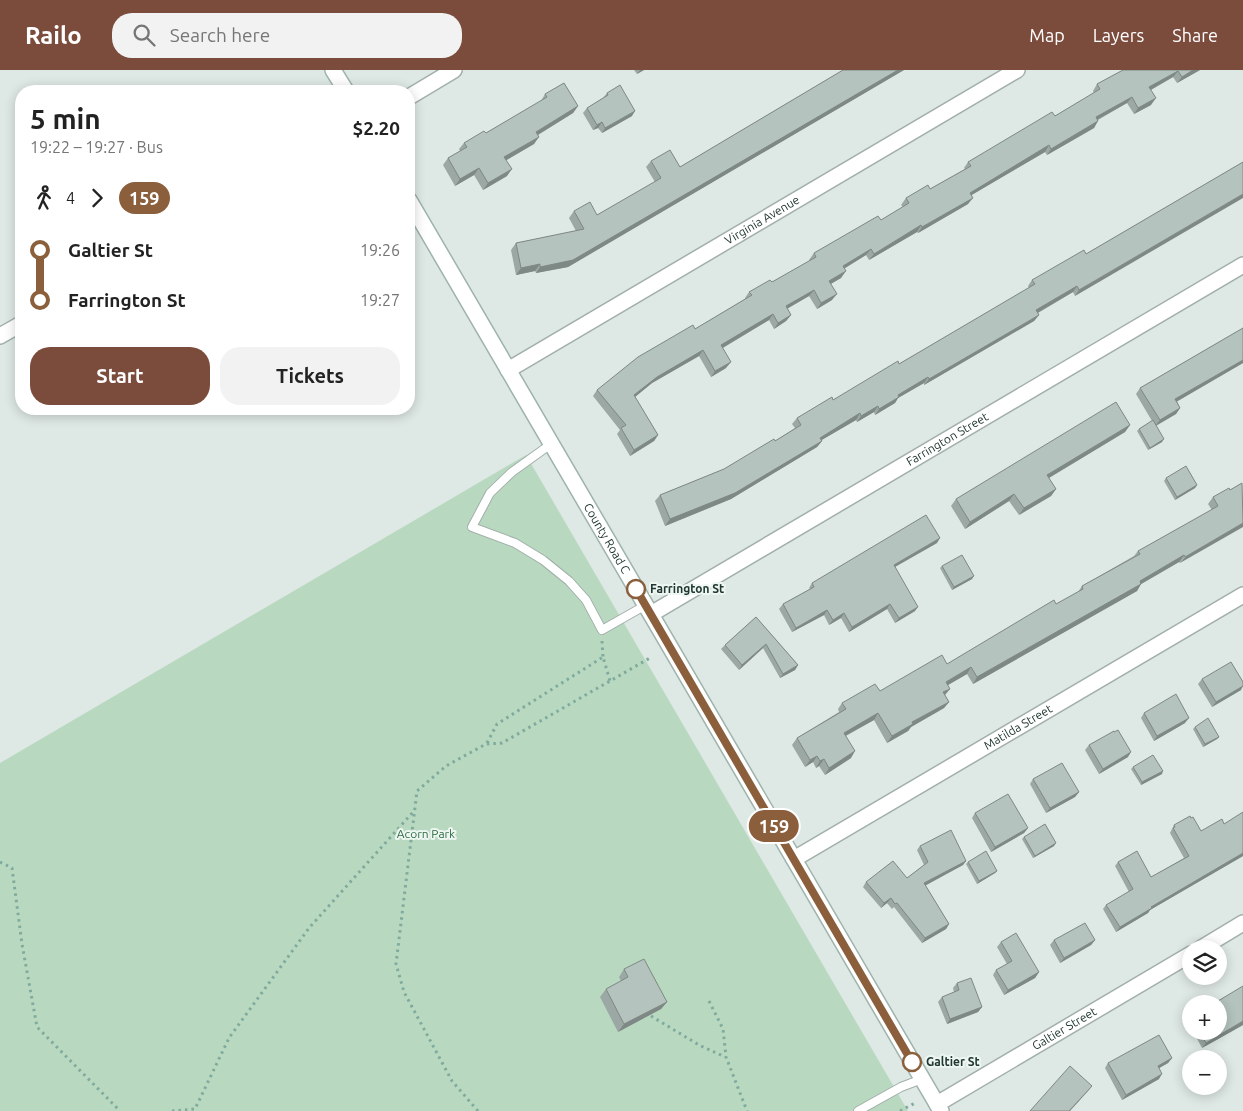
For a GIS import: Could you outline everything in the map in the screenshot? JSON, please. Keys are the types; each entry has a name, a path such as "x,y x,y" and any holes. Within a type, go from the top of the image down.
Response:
{"street":[{"path":"333,70 342,85"},
{"path":"415,93 454,70"},
{"name":"Virginia Avenue","path":"508,370 1017,70"},
{"name":"County Road C","path":"415,210 939,1107"},
{"name":"Farrington Street","path":"648,609 1243,265"},
{"path":"0,336 15,327"},
{"name":"Matilda Street","path":"794,859 1243,595"},
{"path":"1215,940 1243,923"},
{"name":"Galtier Street","path":"939,1107 1182,959"}],"lane":[{"path":"552,444 512,472 490,493 472,527 515,543 569,581 586,600 602,630 648,609"},
{"path":"858,1111 901,1087 922,1079"}],"path":[{"path":"486,744 497,724 603,657 610,681"},
{"path":"478,1111 452,1081 404,992 396,964 417,792 446,766 486,744 502,743 650,658"},
{"path":"172,1111 195,1108 229,1038 308,928 414,811"},
{"path":"0,862 12,868 22,944 37,1027 120,1111"},
{"path":"709,1001 723,1029 726,1057 746,1111"},
{"path":"651,1016 699,1045 726,1057"},
{"path":"900,1111 915,1103"}],"green space":[{"name":"Acorn Park","path":"526,455 908,1111 0,1111 0,763"}],"building":[{"path":"843,70 898,70 573,260 540,267 540,264 521,268 516,243 584,229 574,211 590,202 597,215 661,178 651,161 670,150 680,167"},
{"path":"1123,70 1193,70 1182,77 1178,71 1149,87 1156,98 1138,108 1132,97 1096,117 1098,121 1051,149 1049,145 970,193 973,198 922,227 921,225 874,254 871,249 843,266 846,271 829,281 837,294 821,303 814,290 786,306 791,315 778,323 773,314 721,345 731,362 715,371 703,350 657,377 634,395 658,435 634,450 621,428 626,425 597,390 638,357 693,325 695,329 752,295 749,292 770,280 772,282 816,257 814,253 878,216 881,220 909,203 906,198 928,185 930,189 971,166 968,162 1052,112 1055,116 1100,89 1097,84"},
{"path":"564,83 578,106 536,132 539,137 504,157 512,169 488,183 479,168 460,179 448,158 467,147 464,143 484,131 486,133 547,97 545,94"},
{"path":"620,85 635,111 605,128 602,122 597,125 587,108"},
{"path":"1243,162 1243,194 1079,290 1077,286 1036,310 1039,315 929,379 928,377 879,409 878,406 861,416 860,413 820,438 822,441 735,493 670,519 660,495 724,469 774,439 775,441 801,425 797,418 832,397 833,400 898,361 899,364 1035,284 1032,280 1084,250 1086,254"},
{"path":"1243,328 1243,360 1175,399 1180,408 1160,420 1140,388"},
{"path":"1116,402 1130,425 1047,475 1056,489 1024,508 1014,494 970,522 956,499"},
{"path":"1153,420 1164,439 1150,448 1139,429"},
{"path":"1186,466 1197,485 1177,497 1166,478"},
{"path":"1242,483 1243,523 1185,557 1184,555 1140,581 1141,584 977,677 971,667 946,682 950,689 943,692 949,702 912,722 913,724 892,736 878,713 844,733 855,751 829,768 824,759 820,761 817,756 810,760 797,738 846,709 842,703 875,684 880,691 942,655 947,664 1054,600 1056,604 1083,589 1082,586 1140,554 1138,551 1218,506 1213,497"},
{"path":"926,515 940,538 894,565 918,607 899,618 890,604 852,627 844,613 833,620 827,610 796,628 783,604 814,587 812,583"},
{"path":"962,555 974,576 954,587 942,566"},
{"path":"756,617 798,665 783,674 766,644 742,665 725,645"},
{"path":"1231,662 1243,682 1243,686 1216,702 1202,679"},
{"path":"1176,694 1189,718 1157,736 1144,713"},
{"path":"1208,718 1219,737 1205,744 1195,727"},
{"path":"1118,730 1131,752 1103,769 1089,745"},
{"path":"1153,755 1163,771 1142,782 1133,767"},
{"path":"1062,763 1079,792 1050,808 1033,779"},
{"path":"1008,794 1028,828 995,847 975,813"},
{"path":"1243,812 1243,853 1120,927 1106,905 1133,889 1118,862 1137,851 1151,877 1189,856 1173,828 1175,827 1174,825 1190,816 1191,818 1193,817 1201,831 1222,819 1224,824"},
{"path":"1045,824 1056,843 1035,856 1024,837"},
{"path":"951,830 966,861 924,883 949,924 925,938 897,903 895,904 891,898 884,903 866,882 893,861 907,878 928,862 920,846"},
{"path":"986,851 997,871 979,881 968,862"},
{"path":"1085,923 1095,940 1064,958 1054,940"},
{"path":"1016,933 1039,972 1008,990 996,970 1012,961 1001,942"},
{"path":"644,959 667,1002 624,1024 606,989 628,977 624,969"},
{"path":"971,978 982,1007 950,1019 942,997 959,990 957,983"},
{"path":"1243,986 1243,1021 1227,1031 1227,996"},
{"path":"1159,1035 1172,1058 1158,1066 1162,1074 1126,1095 1108,1063"},
{"path":"1070,1066 1092,1086 1069,1111 1030,1111"}],"bus line":[{"name":"159","path":"636,589 912,1062"}],"place":[{"name":"Farrington St","path":"636,589"},
{"name":"Galtier St","path":"912,1062"}]}
